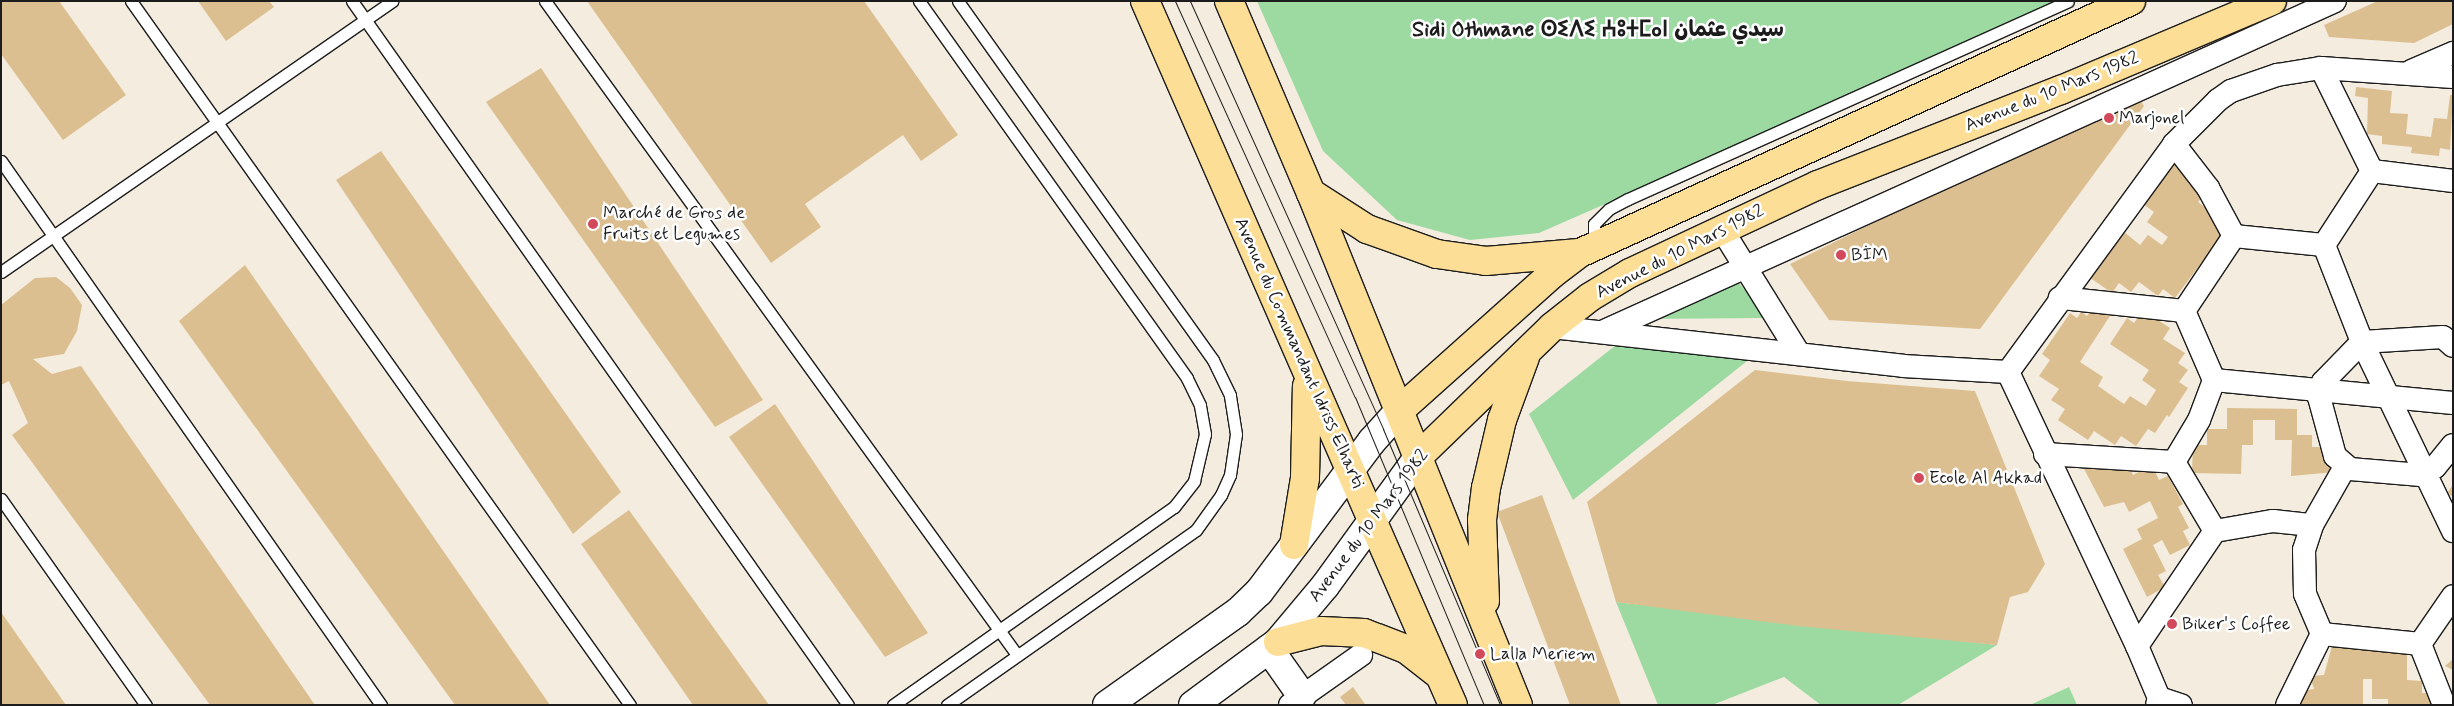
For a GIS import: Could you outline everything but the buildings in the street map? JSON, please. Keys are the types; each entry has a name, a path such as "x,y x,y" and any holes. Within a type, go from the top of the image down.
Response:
{"main road":[{"name":"Avenue du Commandant Idriss Elharti","path":"1145,1 1453,705"},
{"path":"1229,1 1419,456 1518,705"},
{"path":"1107,705 1238,612 1259,592 1350,470 1400,410 1552,274 1587,249 2131,1"},
{"name":"Avenue du 10 Mars 1982","path":"1193,705 1274,646 1324,586 1372,517 1419,456 1552,326 1590,297 1630,273 1722,228 1818,185 2061,90 2272,1"},
{"path":"1311,194 1367,229 1437,254 1503,260 1587,249"},
{"path":"1485,620 1482,520 1486,488 1502,420 1528,349"},
{"path":"1294,546 1305,478 1307,375"},
{"path":"1296,700 1274,646 1321,631 1364,633 1406,649 1440,676"}],"street":[{"path":"1602,332 2336,1"},
{"path":"2410,72 2453,53"},
{"path":"2321,68 2372,171"},
{"path":"2008,372 2060,298 2174,144 2218,100 2231,92 2277,75 2321,68 2410,72 2453,77"},
{"path":"2174,144 2208,188 2234,236"},
{"path":"2372,171 2453,181"},
{"path":"2324,246 2372,171"},
{"path":"1722,228 1799,354"},
{"path":"2234,236 2324,246"},
{"path":"2184,311 2234,236"},
{"path":"2324,246 2362,342 2427,473 2453,531"},
{"path":"2060,298 2184,311"},
{"path":"2174,462 2199,420 2214,380 2184,311"},
{"path":"1552,326 1903,366 2008,372"},
{"path":"2451,337 2375,339 2362,342 2323,382 2320,391 2320,404 2335,456 2345,467 2386,473 2427,473 2453,445"},
{"path":"2008,372 2137,646 2158,701 2181,705"},
{"path":"2214,380 2453,403"},
{"path":"2045,454 2174,462"},
{"path":"2174,462 2215,531"},
{"path":"2288,705 2322,634 2303,582 2304,550 2312,525 2345,467"},
{"path":"2137,646 2215,531 2273,521 2312,525"},
{"path":"2420,644 2453,596"},
{"path":"2322,634 2420,644"},
{"path":"2420,644 2444,705"},
{"path":"1296,700 1361,655"}],"lane":[{"path":"131,1 630,705"},
{"path":"352,1 848,705"},
{"path":"1,272 392,1"},
{"path":"545,1 1017,655"},
{"path":"893,705 1174,507 1189,488 1200,466 1204,419 1187,378 919,1"},
{"path":"948,705 1196,530 1210,513 1230,475 1234,454 1234,415 1223,377 1213,360 958,1"},
{"path":"1587,249 1594,224 1609,209 1628,199 2068,1"},
{"path":"1,162 381,705"},
{"path":"1,499 146,705"}],"green space":[{"path":"1257,1 2068,1 1539,233 1470,240 1397,220 1323,151"},
{"path":"1735,278 1768,318 1641,319"},
{"path":"1616,345 1752,357 1573,500 1529,414"},
{"path":"1616,602 1997,645 1898,705 1821,705 1784,677 1712,705 1658,705"},
{"path":"2069,687 2077,705 2030,705"}],"tram line":[{"path":"1175,1 1355,397 1484,705"},
{"path":"1190,1 1383,429 1500,705"}],"place":[{"name":"Marjonel","path":"2109,118"},
{"name":"Marché de Gros de Fruits et Legumes","path":"593,224"},
{"name":"BİM","path":"1841,255"},
{"name":"Ecole Al Akkad","path":"1919,478"},
{"name":"Biker's Coffee","path":"2172,624"},
{"name":"Lalla Meriem","path":"1480,654"}],"district":[{"name":"Sidi Othmane ⵙⵉⴷⵉ ⵄⵓⵜⵎⴰⵏ سيدي عثمان","path":"1598,31"}]}
